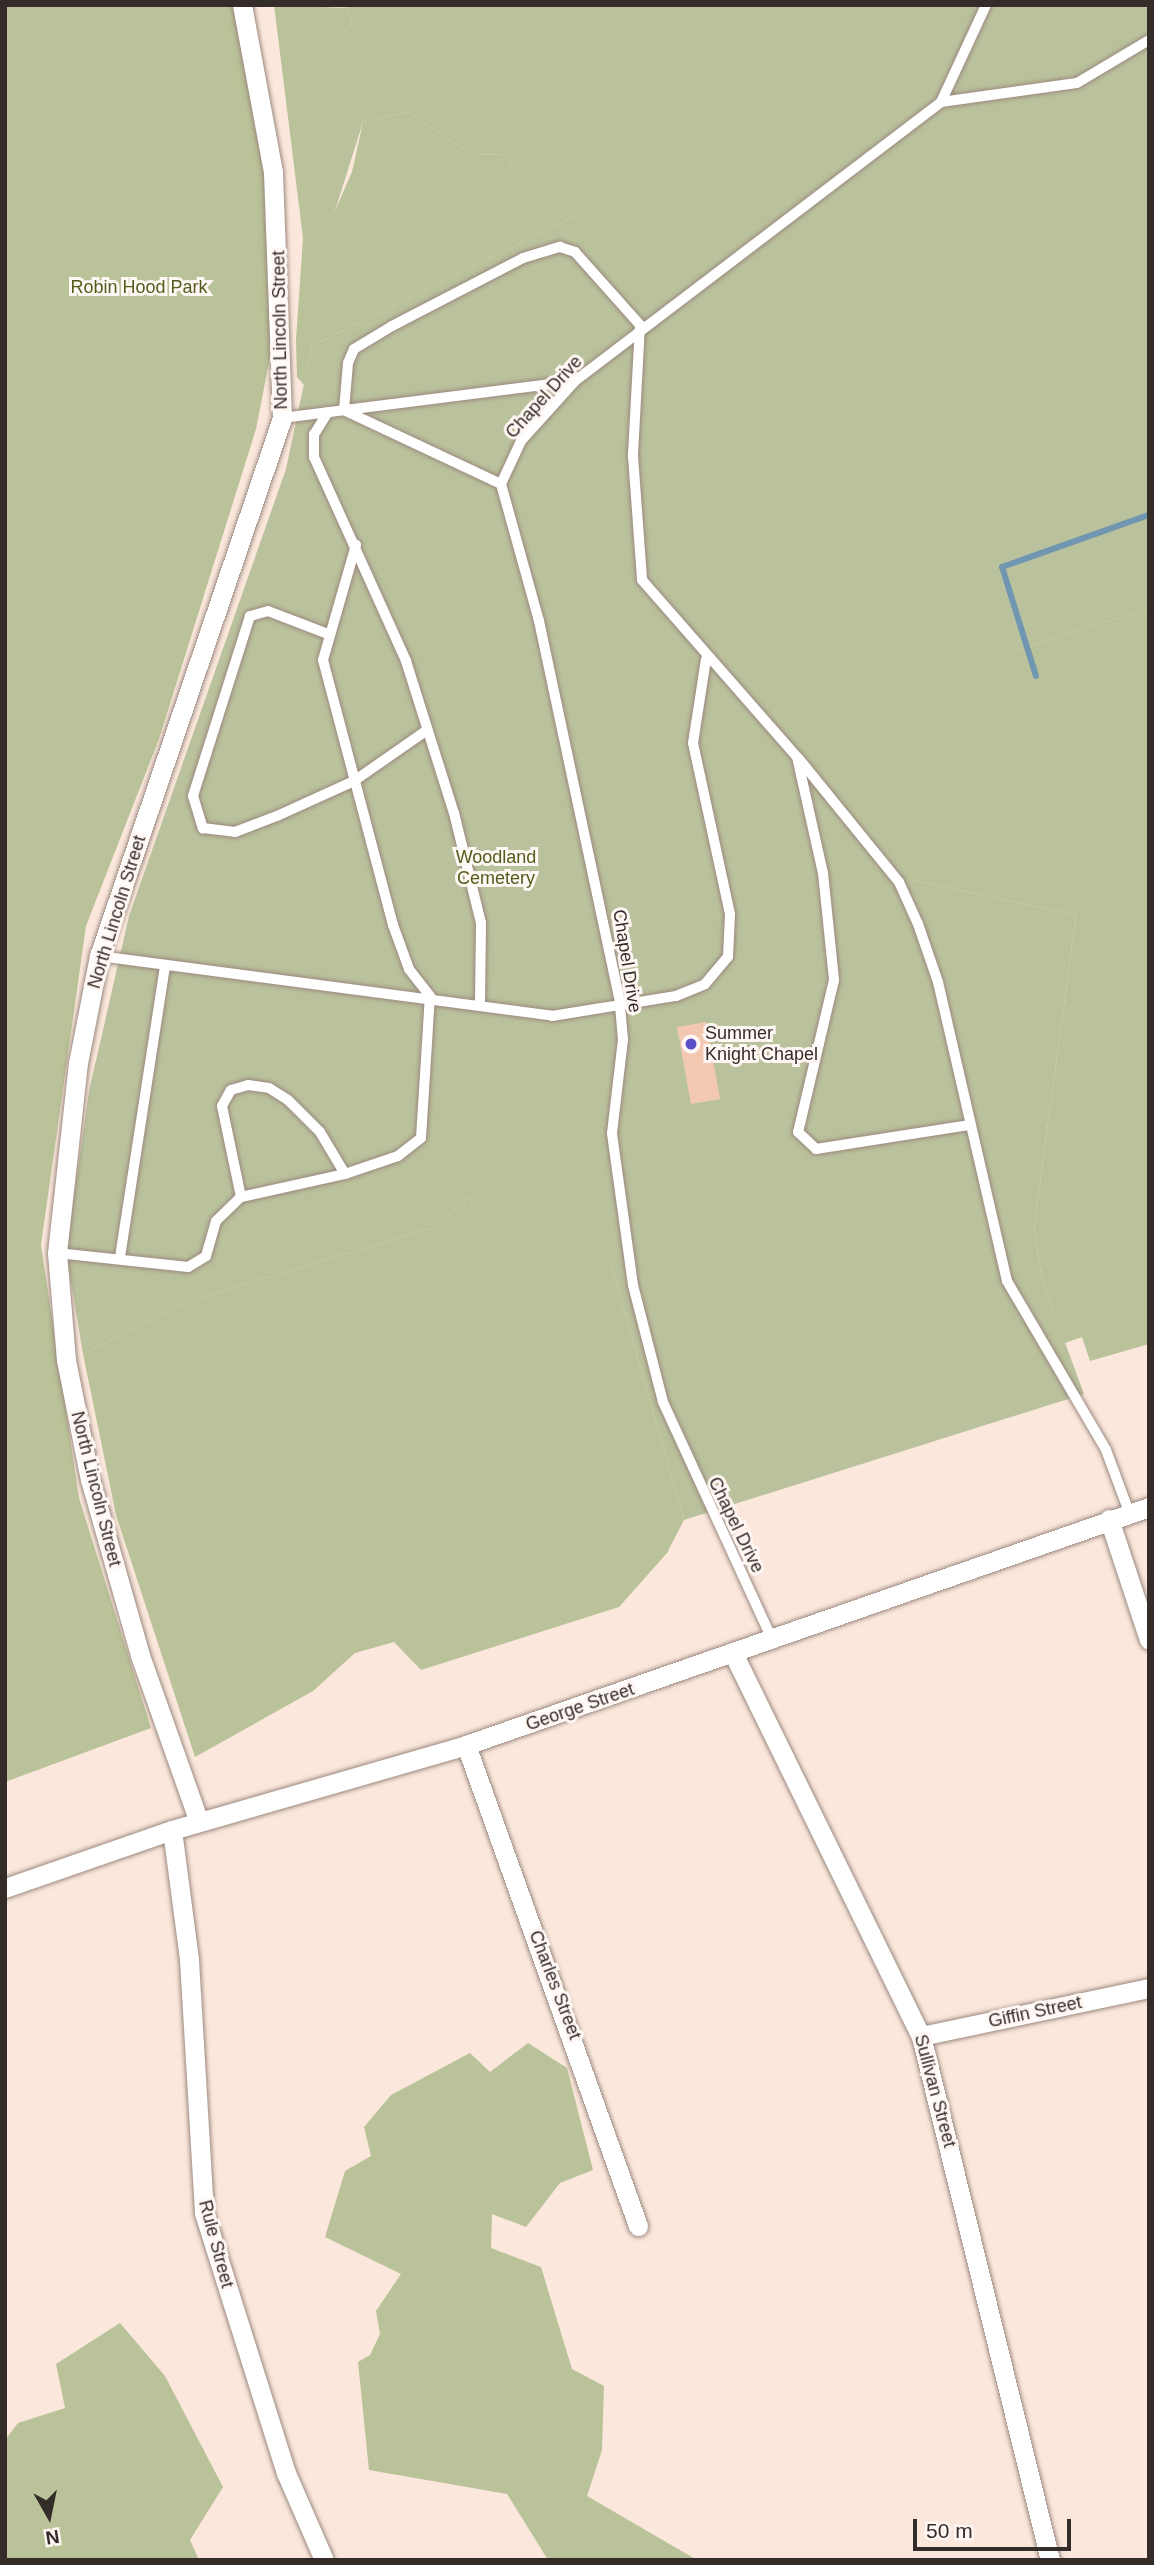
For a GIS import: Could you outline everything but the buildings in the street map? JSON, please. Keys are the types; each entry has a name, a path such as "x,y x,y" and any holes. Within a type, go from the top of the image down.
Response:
{"street":[{"name":"North Lincoln Street","path":"199,1822 140,1655 90,1480 66,1360 57,1253 78,1063 99,957 282,418 273,173 242,5"},
{"name":"George Street","path":"5,1888 173,1830 466,1745 734,1655 1109,1519 1149,1507"},
{"path":"1109,1519 1149,1640"},
{"name":"Sullivan Street","path":"734,1655 921,2036 1050,2559"},
{"name":"Charles Street","path":"466,1745 568,2014 638,2226"},
{"name":"Rule Street","path":"173,1830 189,1960 204,2213 286,2473 324,2560"},
{"name":"Giffin Street","path":"921,2036 1149,1988"}],"lane":[{"path":"941,102 986,5"},
{"path":"941,102 1077,83 1149,40"},
{"name":"Chapel Drive","path":"772,1640 663,1402 633,1285 612,1133 623,1040 620,1002 539,621 501,484 521,441 575,381 640,325 941,102"},
{"path":"344,410 354,349 545,248 575,252 640,325 633,456 642,580 706,660 797,757 899,882 938,982 1007,1281 1105,1450 1129,1512"},
{"path":"282,418 575,381"},
{"path":"344,410 501,484"},
{"path":"328,412 314,435 314,457 356,545 406,661 427,730 481,923 480,1004"},
{"path":"57,1253 120,1257 188,1267 206,1256 216,1221 241,1197 345,1174 398,1156 421,1138 430,996 410,969 393,925 323,660 328,634 356,545"},
{"path":"328,634 268,611 250,616 193,796 203,828 235,832 354,781 427,730"},
{"path":"99,957 430,996 552,1016 620,1002 676,996 705,984 728,957 730,915 694,743 706,660"},
{"path":"797,757 823,873 834,980 798,1132 816,1149 970,1125"},
{"path":"120,1257 165,966"},
{"path":"241,1197 222,1105 231,1090 248,1085 288,1100 320,1132 345,1174"}],"green space":[{"name":"Robin Hood Park","path":"5,5 247,5 267,172 272,347 256,429 159,739 86,926 41,1245 79,1498 151,1728 5,1782"},
{"path":"274,5 348,8 352,23 304,80 334,213 352,172 363,122 408,112 471,154 506,155 524,193 563,187 577,215 312,346 304,385 297,377 296,340 303,238"},
{"name":"Woodland Cemetery","path":"325,5 1149,5 1149,608 1011,653 912,880 1076,915 1034,1228 1042,1280 1084,1394 684,1520 612,1267 511,1306 469,1198 432,1228 183,1303 83,1354 66,1252 89,1091 129,916 286,469 312,346 577,215 524,194 506,155 471,154 408,112 363,122 334,214 303,80 352,23 348,8"},
{"path":"1149,608 1149,1344 1090,1361 1082,1337 1065,1343 1042,1280 1034,1228 1076,915 912,880 849,784 1011,653"},
{"path":"469,1198 511,1305 612,1267 684,1520 667,1553 619,1607 421,1670 394,1642 355,1653 313,1691 195,1757 116,1515 83,1354 183,1303 432,1228"},
{"path":"528,2043 567,2068 593,2170 560,2183 526,2227 492,2214 491,2248 541,2267 572,2369 604,2386 602,2450 587,2496 697,2560 548,2560 507,2494 369,2470 358,2362 370,2355 380,2334 376,2311 401,2274 325,2237 345,2171 371,2156 364,2127 391,2095 470,2053 490,2072"},
{"path":"120,2323 165,2376 223,2487 190,2540 199,2560 5,2560 5,2440 18,2423 65,2408 56,2364"}],"waterway":[{"path":"1036,676 1002,567 1149,515"}],"place":[{"name":"Summer Knight Chapel","path":"691,1044"}]}
